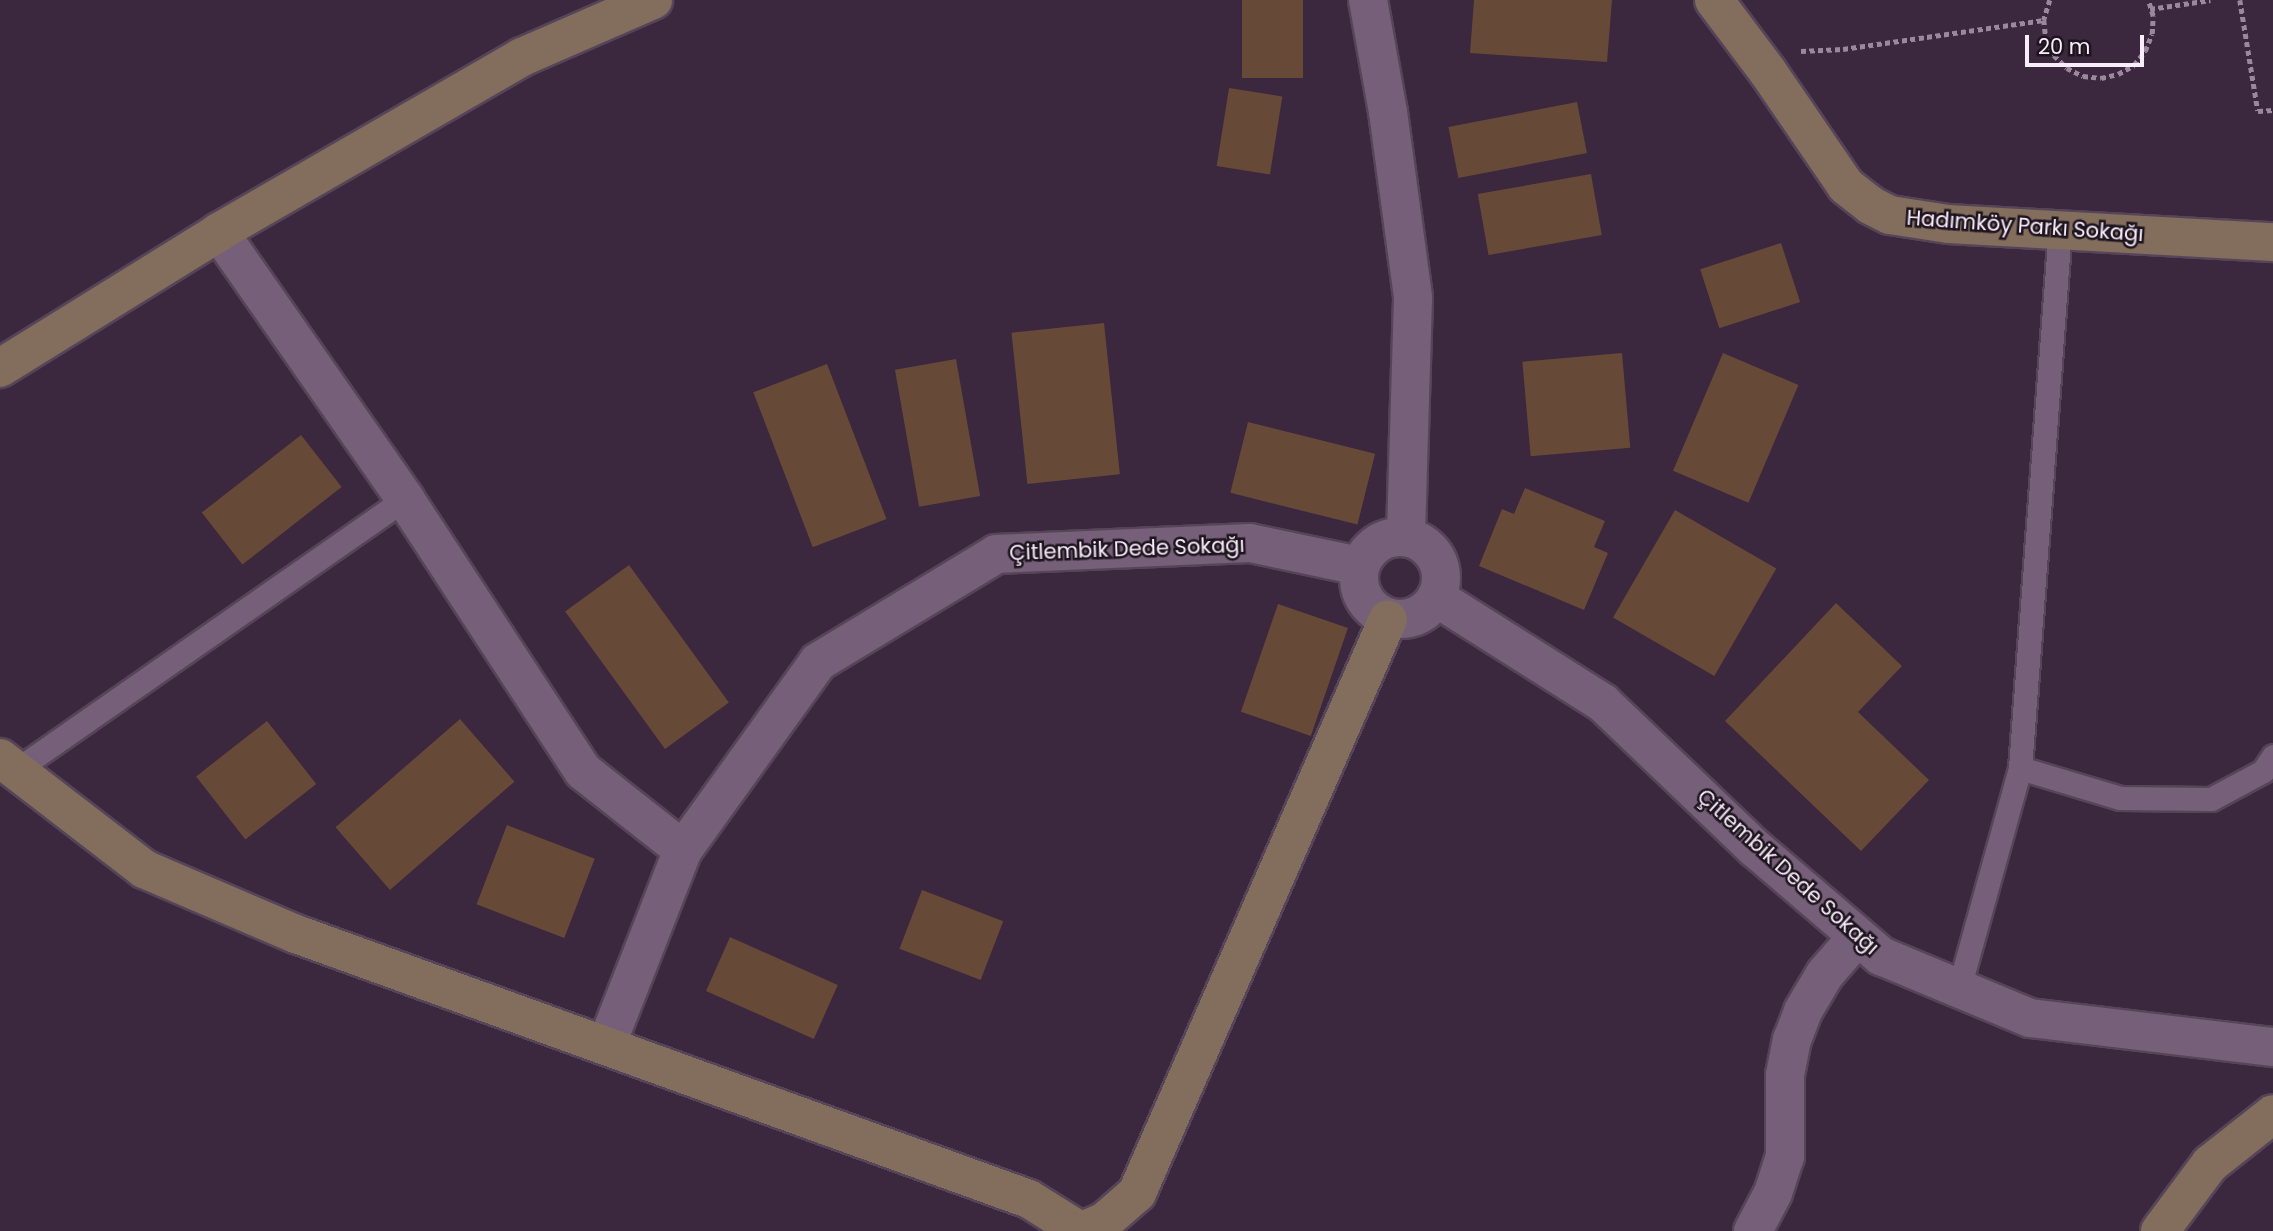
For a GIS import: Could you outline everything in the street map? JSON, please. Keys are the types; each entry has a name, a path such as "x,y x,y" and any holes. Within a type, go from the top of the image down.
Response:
{"main road":[{"path":"0,368 219,232 522,57 653,0"},
{"name":"Hadımköy Parkı Sokağı","path":"1714,0 1768,72 1846,186 1870,205 1890,215 1914,221 2273,242"},
{"path":"8,764 144,869 296,934 1029,1199 1081,1231 1105,1221 1137,1193 1388,619"},
{"path":"2160,1231 2210,1164 2273,1114"}],"street":[{"path":"1368,0 1388,112 1413,298 1406,537"},
{"path":"219,232 405,499 583,771 683,850"},
{"path":"1406,537 1425,544 1437,559 1442,579 1437,598 1424,612 1407,620 1388,619 1373,611 1363,598 1358,583 1359,566 1370,549 1386,538 1406,537"},
{"name":"Çitlembik Dede Sokağı","path":"606,1046 683,850 818,662 996,554 1250,543 1359,566"},
{"name":"Çitlembik Dede Sokağı","path":"1437,598 1604,703 1756,849 1881,956 2030,1017 2273,1047"},
{"path":"1753,1231 1773,1193 1785,1157 1785,1075 1792,1040 1803,1012 1825,974 1858,936"}],"lane":[{"path":"1959,988 2020,768 2060,229"},
{"path":"8,764 405,499"},
{"path":"2020,768 2120,798 2211,799 2263,771 2273,756"}],"path":[{"path":"2050,0 2044,20 2046,39 2054,55 2074,72 2101,78 2118,74 2134,65 2146,51 2152,34 2148,0"},
{"path":"2150,9 2210,0"},
{"path":"2240,0 2258,111 2273,110"},
{"path":"1768,72 1800,51 1843,48 2044,20"}],"building":[{"path":"1242,0 1303,0 1303,78 1242,78"},
{"path":"1474,0 1612,0 1607,62 1470,53"},
{"path":"1229,88 1282,96 1270,174 1217,166"},
{"path":"1577,102 1587,153 1458,178 1448,127"},
{"path":"1591,174 1602,235 1489,255 1478,194"},
{"path":"1781,243 1800,302 1719,328 1700,269"},
{"path":"1104,323 1120,474 1027,484 1012,333"},
{"path":"1622,353 1630,448 1531,456 1522,362"},
{"path":"1723,353 1798,385 1748,503 1673,471"},
{"path":"956,359 980,496 919,507 895,370"},
{"path":"827,364 886,519 813,547 753,392"},
{"path":"1248,422 1375,454 1357,525 1230,493"},
{"path":"301,435 342,487 242,565 202,513"},
{"path":"1525,488 1605,521 1594,547 1608,553 1584,610 1479,566 1502,509 1514,514"},
{"path":"1675,510 1776,568 1714,676 1613,617"},
{"path":"629,565 729,703 665,749 565,611"},
{"path":"1836,603 1902,666 1858,712 1929,780 1861,851 1725,721"},
{"path":"1278,604 1348,628 1311,736 1241,712"},
{"path":"460,719 514,782 390,890 335,827"},
{"path":"267,721 316,784 245,839 196,776"},
{"path":"507,825 595,859 564,938 477,904"},
{"path":"922,890 1003,921 981,980 899,949"},
{"path":"730,937 838,985 814,1039 706,991"}]}
